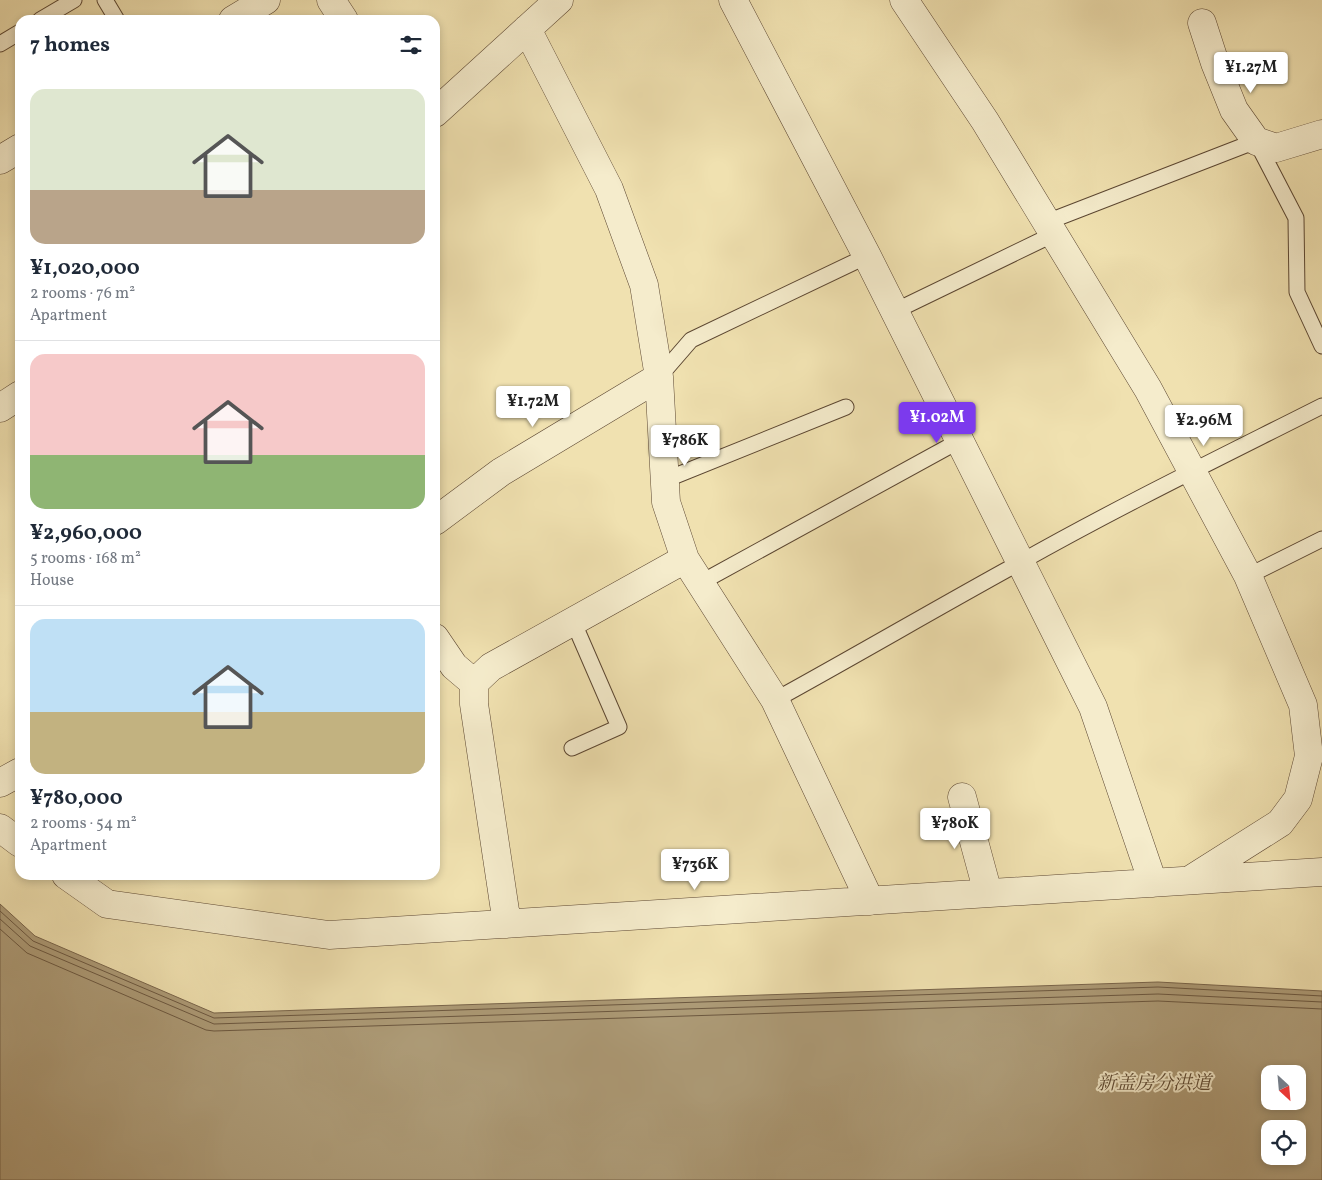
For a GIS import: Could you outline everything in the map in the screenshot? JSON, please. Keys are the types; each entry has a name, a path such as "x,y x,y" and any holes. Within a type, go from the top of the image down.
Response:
{"street":[{"path":"241,15 266,0"},
{"path":"331,0 341,15"},
{"path":"440,108 559,0"},
{"path":"733,0 867,256 1093,706 1153,883"},
{"path":"904,0 985,121 1148,389 1248,576 1303,705 1313,718 1309,756 1298,799 1280,824 1190,880"},
{"path":"1202,23 1215,63 1234,110 1256,141 1276,148 1322,134"},
{"path":"526,30 609,190 644,285 659,377 666,502 685,559 775,700 870,901"},
{"path":"0,160 15,151"},
{"path":"440,517 501,472 659,377"},
{"path":"0,408 15,398"},
{"path":"507,924 474,704 474,684 491,667 685,559"},
{"path":"440,645 454,666 474,684"},
{"path":"0,783 15,775"},
{"path":"962,797 988,893"},
{"path":"0,828 15,838"},
{"path":"73,880 107,904 328,935 1322,872"}],"lane":[{"path":"48,15 74,0"},
{"path":"104,0 114,15"},
{"path":"0,44 15,35"},
{"path":"895,311 1050,228 1256,141 1296,218 1297,292 1322,346"},
{"path":"659,377 691,340 867,256"},
{"path":"775,700 1020,562 1322,406"},
{"path":"665,480 846,407"},
{"path":"700,583 959,441"},
{"path":"1248,576 1322,539"},
{"path":"572,748 619,727 573,621"}],"water":[{"name":"新盖房分洪道","path":"0,904 35,936 214,1013 1158,982 1322,991 1322,1180 0,1180"}]}
